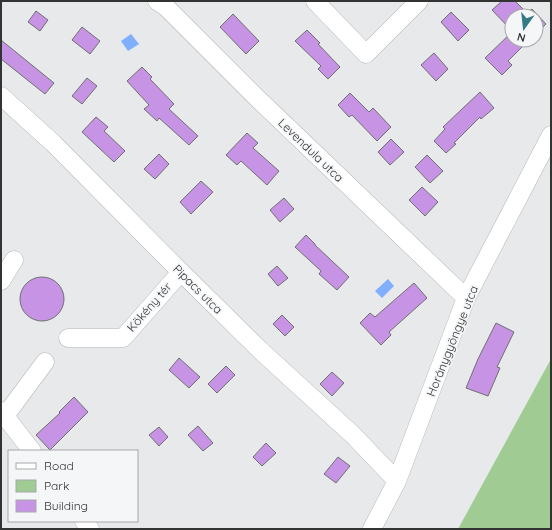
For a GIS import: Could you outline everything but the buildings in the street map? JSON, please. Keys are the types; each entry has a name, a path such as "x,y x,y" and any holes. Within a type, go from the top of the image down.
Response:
{"street":[{"name":"Levendula utca","path":"157,1 166,7 256,97 466,298"},
{"path":"314,1 366,54 419,1"},
{"name":"Pipacs utca","path":"1,96 53,143 261,351 353,435 396,481"},
{"name":"Horánygyöngye utca","path":"372,529 396,481 466,298 551,135"},
{"path":"1,281 14,260"},
{"name":"Kökény tér","path":"68,338 123,338 181,272"},
{"path":"31,450 3,414 45,362"}],"green space":[{"path":"551,359 551,529 458,529"}],"water":[{"path":"131,34 139,44 128,51 121,41"},
{"path":"388,279 394,286 382,298 375,291"}]}
